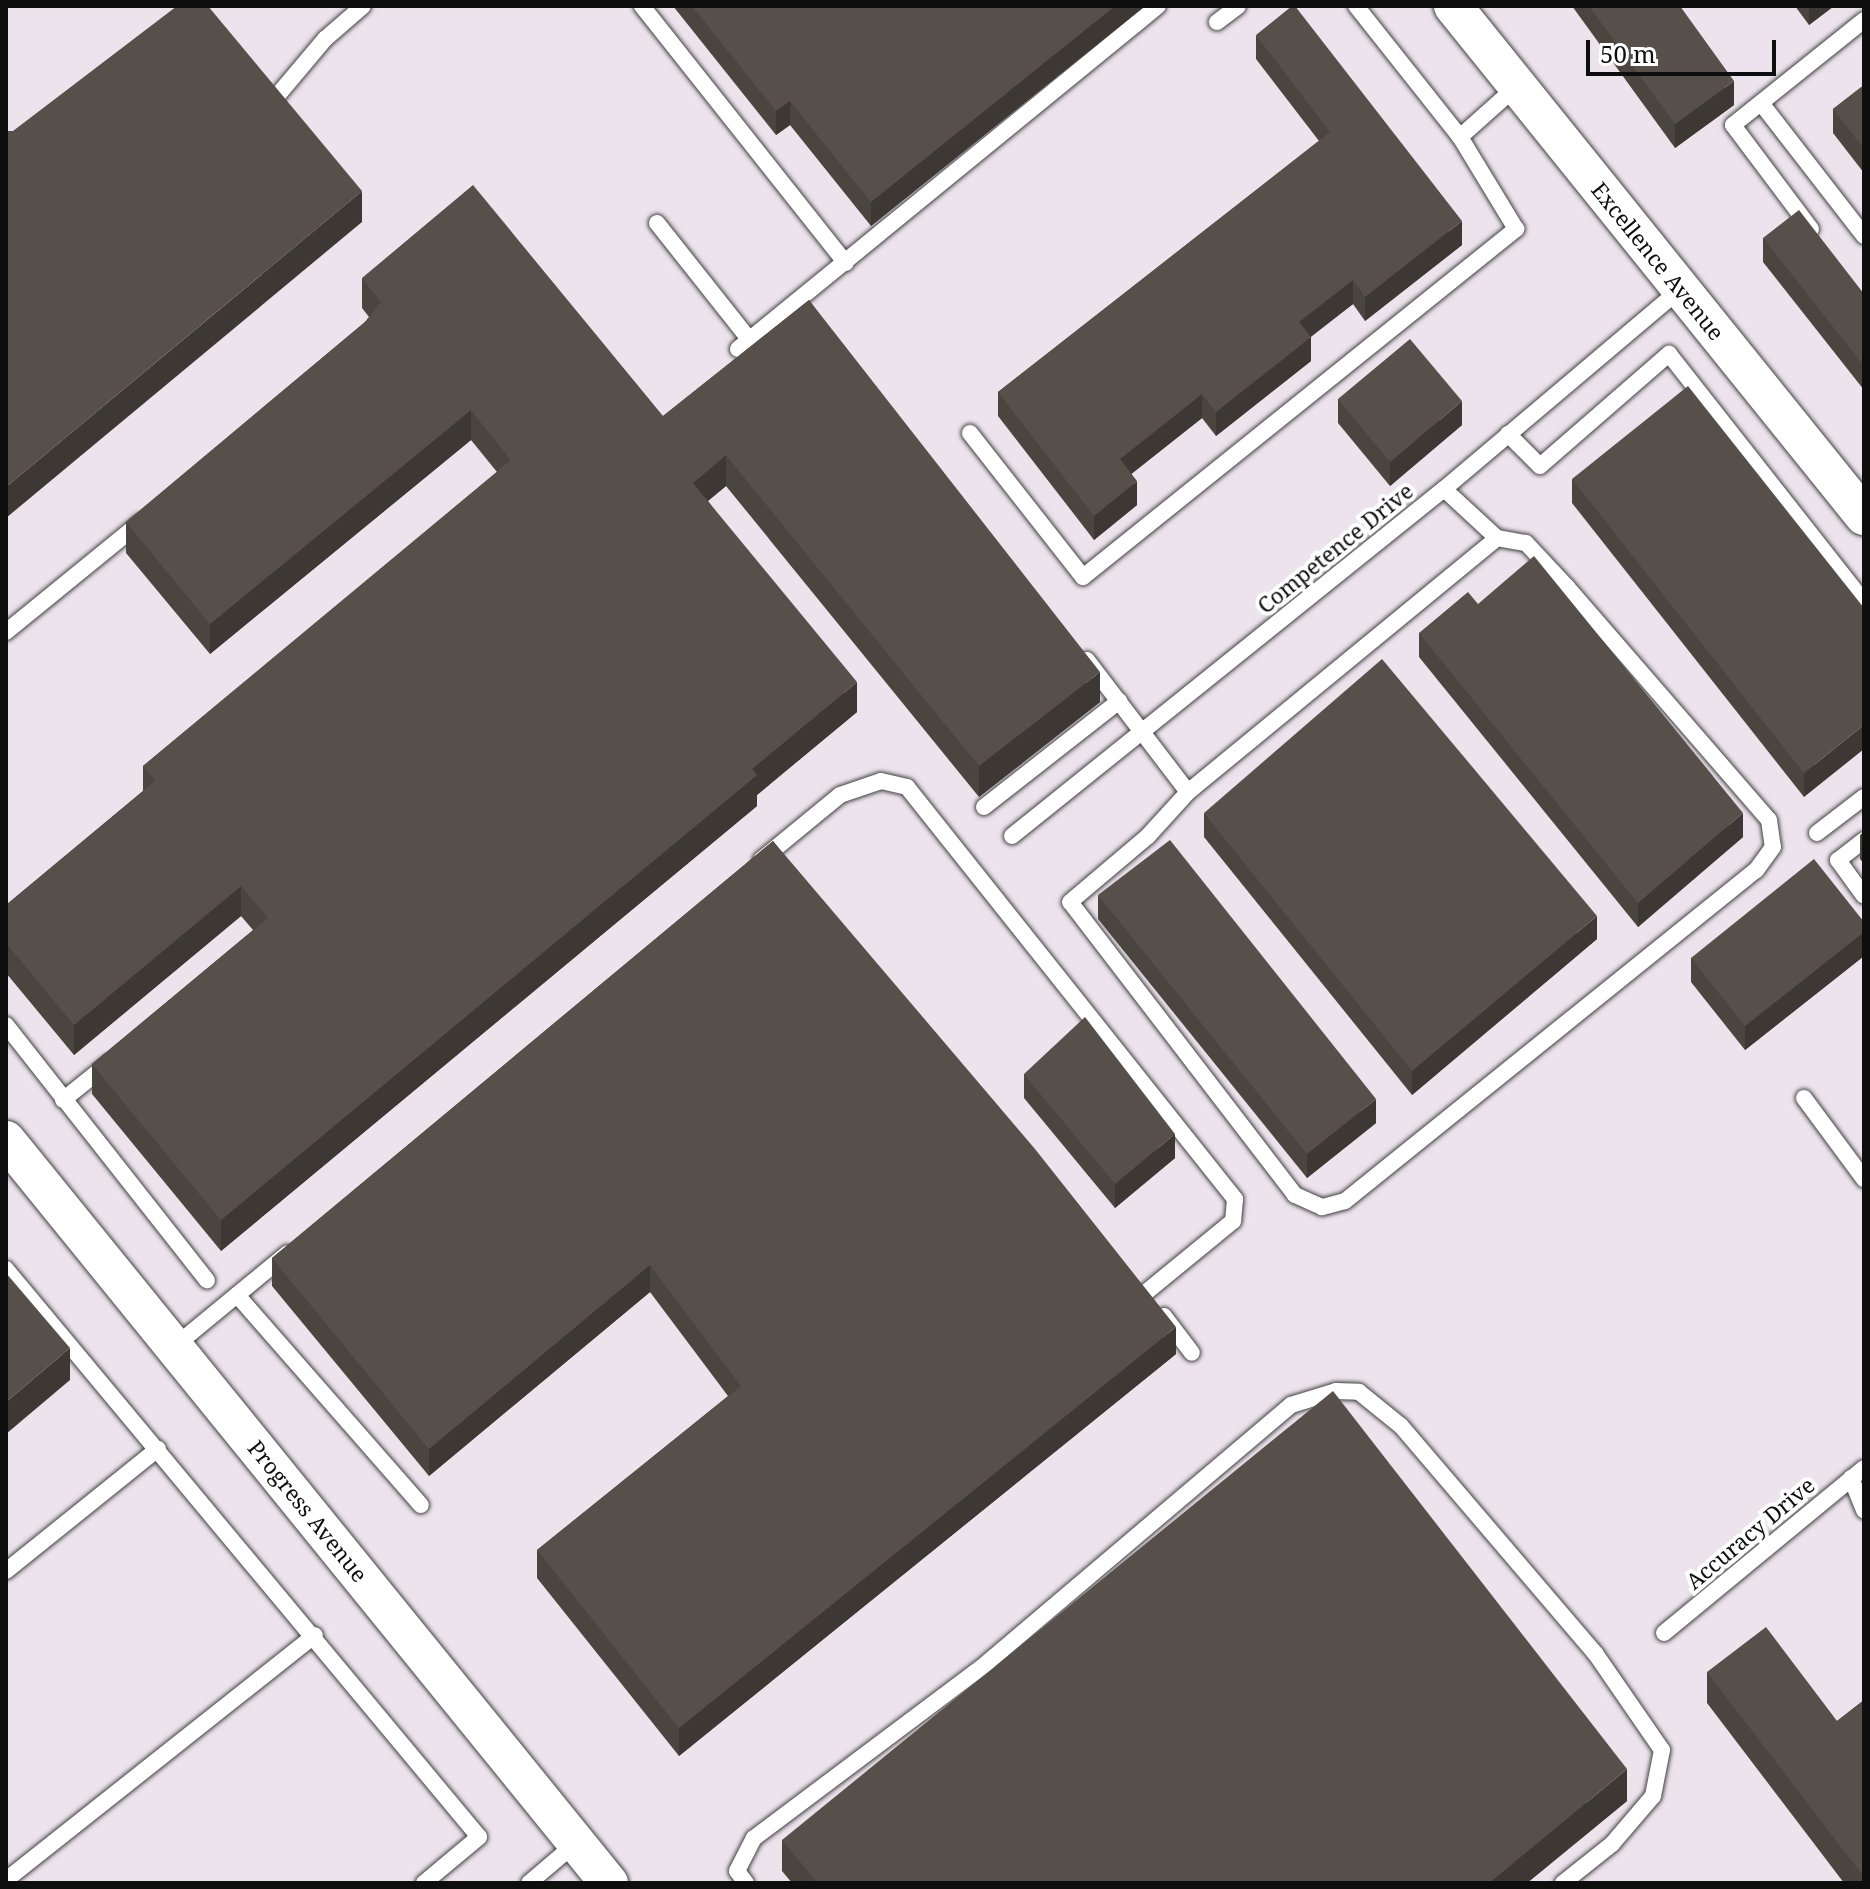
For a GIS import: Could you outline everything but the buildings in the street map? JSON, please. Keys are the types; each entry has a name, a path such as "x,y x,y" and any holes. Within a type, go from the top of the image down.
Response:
{"street":[{"name":"Excellence Avenue","path":"1453,6 1864,516"},
{"name":"Progress Avenue","path":"6,1140 609,1883"}],"lane":[{"path":"276,96 325,39 363,6"},
{"path":"642,6 846,263"},
{"path":"657,223 743,344 805,307 846,263 1158,6"},
{"path":"1217,22 1238,6"},
{"path":"970,433 1083,577 1516,229 1460,137 1356,6"},
{"path":"1827,249 1733,125 1864,20"},
{"path":"1460,137 1516,87"},
{"path":"1761,103 1864,236"},
{"name":"Competence Drive","path":"1012,836 1444,489 1682,288"},
{"path":"1508,434 1540,466 1669,354 1864,602"},
{"path":"1444,489 1497,538 1526,543 1567,587 1769,820 1773,847 1756,870 1345,1201 1322,1207 1295,1195 1070,902 1148,836 1188,792 1497,538"},
{"path":"6,632 151,513"},
{"path":"1079,651 1144,731 1188,792"},
{"path":"984,807 1119,701"},
{"path":"741,877 840,795 881,781 907,787 1235,1199 1233,1221 1141,1287 1192,1353"},
{"path":"1817,833 1864,797"},
{"path":"1864,840 1838,860 1864,896"},
{"path":"6,1025 207,1280"},
{"path":"63,1100 124,1051"},
{"path":"1804,1098 1864,1179"},
{"path":"175,1346 298,1244"},
{"path":"6,1269 315,1635 479,1837 424,1883"},
{"path":"237,1295 421,1505"},
{"path":"746,1883 737,1871 754,1838 988,1662 1291,1405 1336,1391 1359,1392 1401,1426 1595,1653 1662,1750 1653,1796 1612,1844 1563,1883"},
{"path":"6,1571 158,1449"},
{"path":"1858,1473 1864,1510"},
{"name":"Accuracy Drive","path":"1664,1633 1858,1473"},
{"path":"6,1880 315,1635"},
{"path":"529,1883 576,1843"}],"shaded area":[{"path":"6,6 1864,6 1864,1883 6,1883"}]}
